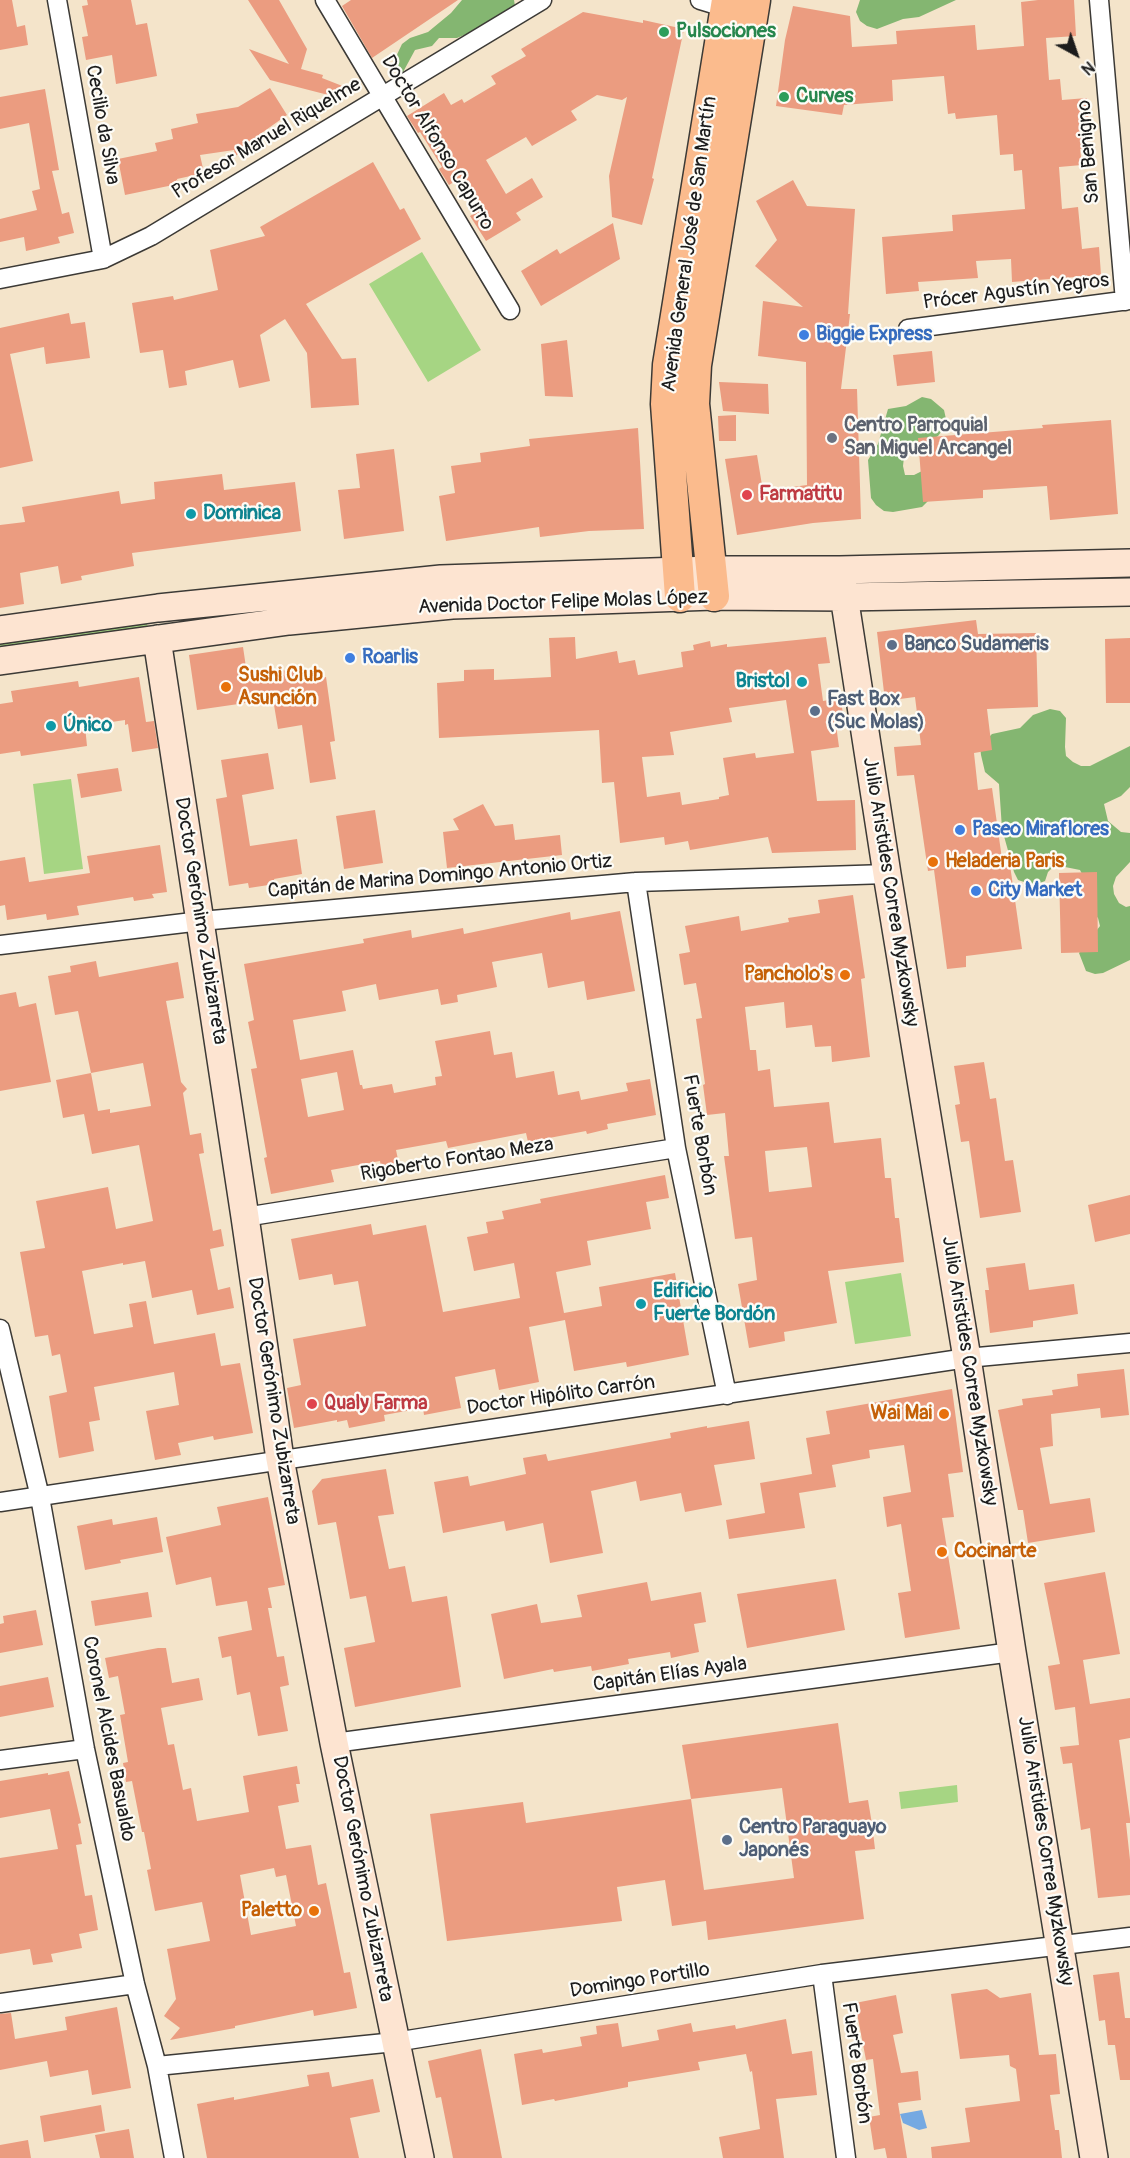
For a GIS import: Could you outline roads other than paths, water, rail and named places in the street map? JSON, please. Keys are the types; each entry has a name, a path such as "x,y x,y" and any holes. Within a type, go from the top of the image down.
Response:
{"main road":[{"name":"Avenida General José de San Martín","path":"713,583 694,404 732,4"},
{"name":"Avenida General José de San Martín","path":"679,584 666,404 668,364 732,4"},
{"name":"Avenida Doctor Felipe Molas López","path":"842,584 1130,563"},
{"name":"Avenida Doctor Felipe Molas López","path":"0,630 158,608 441,579 679,584 842,584 1130,592"},
{"name":"Avenida Doctor Felipe Molas López","path":"0,662 289,621 679,584"},
{"name":"Julio Aristides Correa Myzkowsky","path":"842,584 886,874 967,1358 1094,2158"},
{"path":"157,639 179,618 261,608 285,595"},
{"name":"Doctor Gerónimo Zubizarreta","path":"157,639 280,1459 334,1743 420,2158"}],"street":[{"name":"Cecilio da Silva","path":"57,0 103,259"},
{"name":"Doctor Alfonso Capurro","path":"325,0 510,310"},
{"name":"Profesor Manuel Riquelme","path":"0,279 103,259 151,236 542,0"},
{"name":"San Benigno","path":"1099,0 1127,301"},
{"name":"Prócer Agustín Yegros","path":"908,329 1127,301"},
{"name":"Capitán de Marina Domingo Antonio Ortiz","path":"0,945 201,921 636,882 886,874"},
{"name":"Fuerte Borbón","path":"636,882 676,1148 727,1395"},
{"name":"Rigoberto Fontao Meza","path":"245,1217 676,1148"},
{"name":"Coronel Alcides Basualdo","path":"0,1329 40,1497 85,1749 135,1984 157,2066 174,2158"},
{"name":"Doctor Hipólito Carrón","path":"0,1502 967,1358 1130,1343"},
{"name":"Capitán Elías Ayala","path":"334,1743 1012,1652"},
{"path":"0,1760 85,1749"},
{"name":"Domingo Portillo","path":"157,2066 395,2042 822,1974 1130,1937"},
{"name":"Fuerte Borbón","path":"822,1974 846,2158"},
{"path":"0,2003 135,1984"}],"water":[{"path":"922,2110 927,2128 919,2130 903,2123 900,2114"}],"place":[{"name":"Pulsociones","path":"664,32"},
{"name":"Curves","path":"784,97"},
{"name":"Biggie Express","path":"804,335"},
{"name":"Centro Parroquial San Miguel Arcangel","path":"832,438"},
{"name":"Farmatitu","path":"747,495"},
{"name":"Dominica","path":"191,514"},
{"name":"Banco Sudameris","path":"892,645"},
{"name":"Roarlis","path":"350,658"},
{"name":"Bristol","path":"802,682"},
{"name":"Sushi Club Asunción","path":"226,687"},
{"name":"Fast Box (Suc Molas)","path":"815,711"},
{"name":"Único","path":"51,726"},
{"name":"Paseo Miraflores","path":"960,830"},
{"name":"Heladeria Paris","path":"933,862"},
{"name":"City Market","path":"976,891"},
{"name":"Pancholo's","path":"845,975"},
{"name":"Edificio Fuerte Bordón","path":"641,1304"},
{"name":"Qualy Farma","path":"312,1404"},
{"name":"Wai Mai","path":"944,1414"},
{"name":"Cocinarte","path":"942,1552"},
{"name":"Centro Paraguayo Japonés","path":"727,1840"},
{"name":"Paletto","path":"314,1911"}]}
